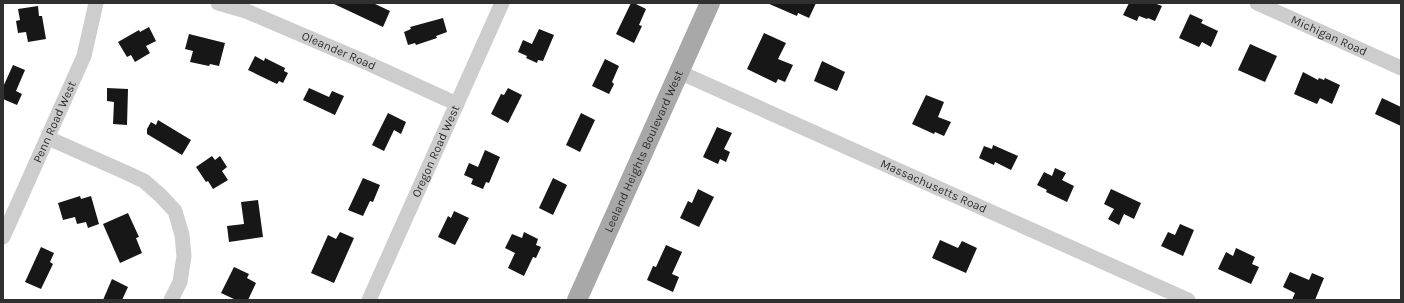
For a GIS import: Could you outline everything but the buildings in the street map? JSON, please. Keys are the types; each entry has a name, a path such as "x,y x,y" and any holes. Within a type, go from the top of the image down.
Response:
{"main road":[{"name":"Leeland Heights Boulevard West","path":"576,300 710,3"}],"street":[{"name":"Penn Road West","path":"3,237 84,56 96,3"},
{"name":"Oleander Road","path":"218,3 246,11 363,61 457,104"},
{"name":"Oregon Road West","path":"369,300 502,3"},
{"name":"Michigan Road","path":"1257,3 1401,68"},
{"name":"Massachusetts Road","path":"679,72 1188,300"},
{"path":"48,138 144,181 175,211 182,235 184,256 180,282 172,300"}]}
